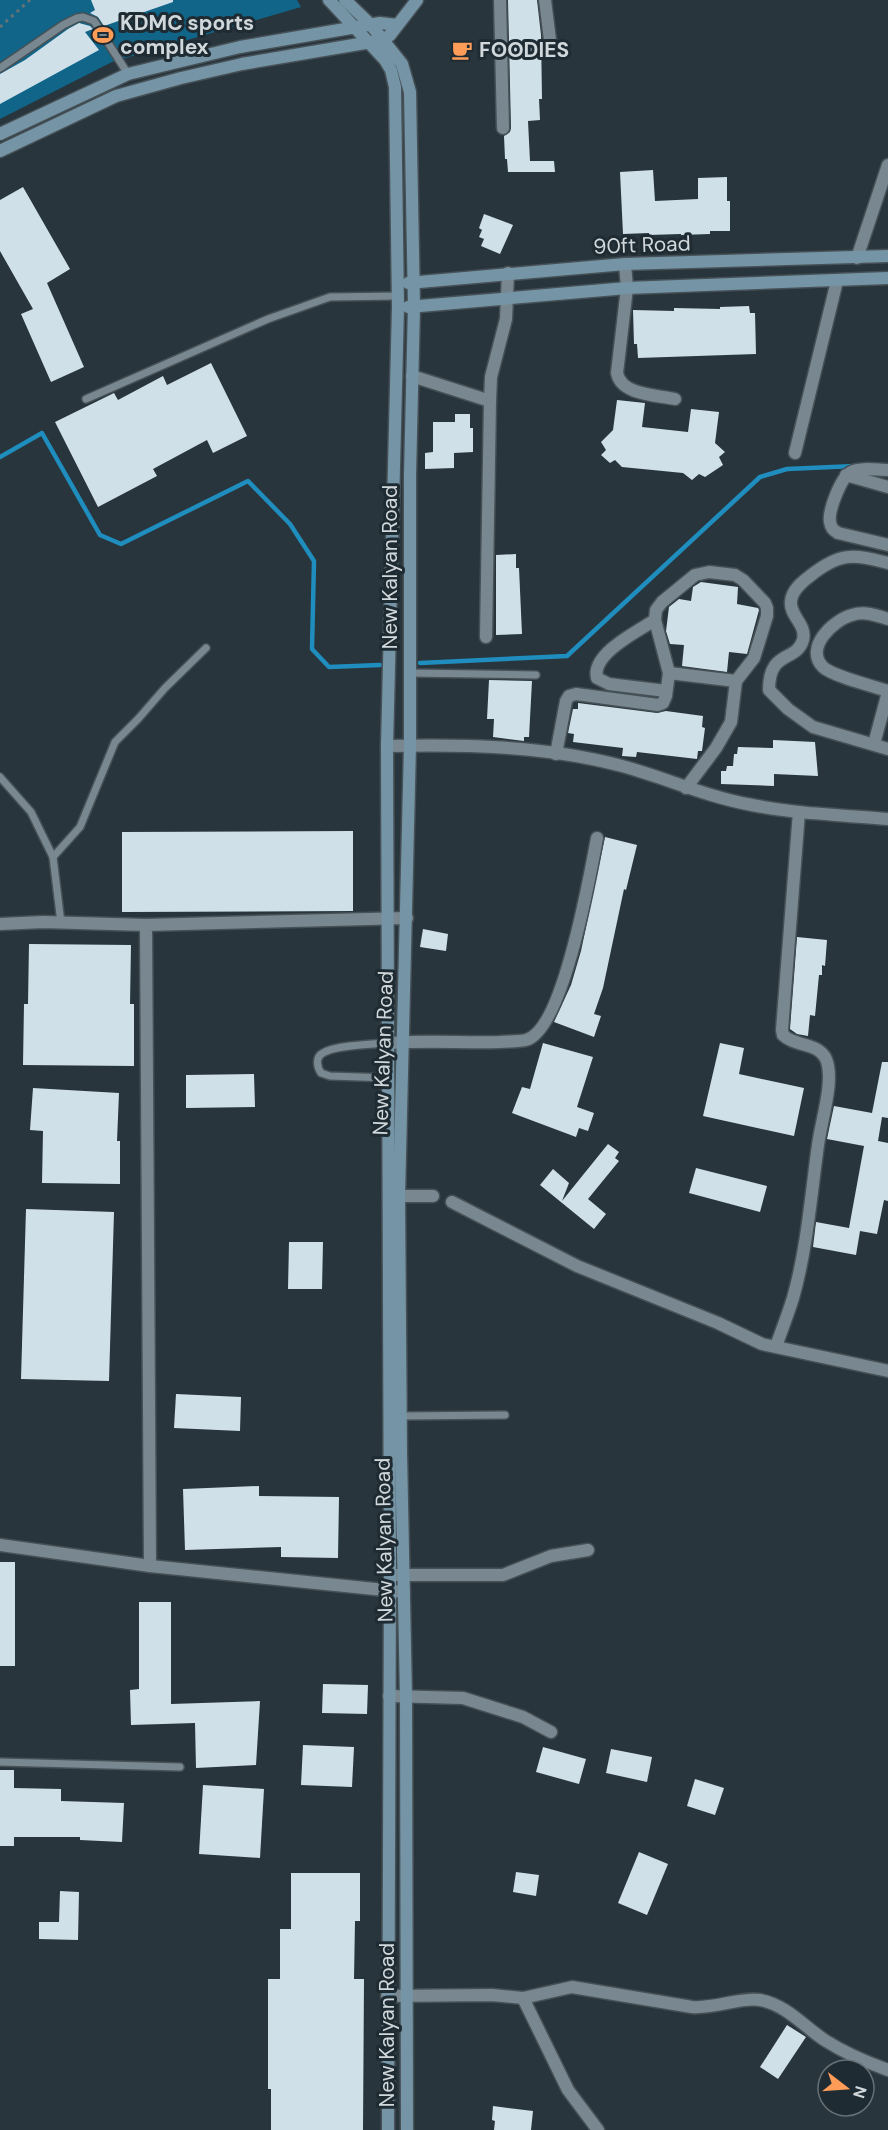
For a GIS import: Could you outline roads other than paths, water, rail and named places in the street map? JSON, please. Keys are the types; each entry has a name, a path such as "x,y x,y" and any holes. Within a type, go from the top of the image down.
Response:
{"street":[{"name":"New Kalyan Road","path":"329,0 385,60 391,70 395,87 398,295 387,746 390,1078 394,1196 395,1453 405,1574 407,2130"},
{"name":"New Kalyan Road","path":"345,0 371,25 402,64 410,92 414,306 410,476 410,745 403,1042 394,1196"},
{"path":"0,151 116,96 242,64 383,40 390,35 417,0"},
{"path":"500,0 503,128"},
{"path":"545,0 550,40"},
{"path":"0,134 128,74 240,47 371,25 389,23 397,25"},
{"path":"84,94 90,109"},
{"path":"857,258 888,165"},
{"name":"90ft Road","path":"888,256 625,264 508,273 413,283 398,295 414,306 627,288 888,278"},
{"path":"625,264 627,288 618,379 622,385 631,390 675,399"},
{"path":"486,637 489,401 491,377 506,319 508,273"},
{"path":"795,453 837,281"},
{"path":"412,376 489,401"},
{"path":"888,470 855,470 846,475 829,516 833,530 888,545"},
{"path":"846,475 888,488"},
{"path":"393,476 410,476"},
{"path":"888,562 856,556 841,557 826,563 800,584 791,600 792,609 803,627 803,639 799,647 776,664 769,674 769,690 788,710 813,728 888,749"},
{"path":"556,754 566,701 569,696 576,694 658,705 663,703 669,673 655,620 656,610 662,602 695,574 709,572 735,575 743,580 765,603 767,616 754,658 736,681 731,722 716,748 686,788"},
{"path":"874,744 888,691 830,672 821,666 817,658 818,644 824,635 841,620 852,614 871,613 888,619"},
{"path":"655,620 616,645 599,664 596,672 597,678 609,684 666,691"},
{"path":"803,639 818,644"},
{"path":"669,673 736,681"},
{"path":"387,746 483,746 556,754 621,766 717,798 799,812 888,819"},
{"path":"776,1346 793,1297 828,1083 826,1059 821,1052 783,1035 799,812"},
{"path":"390,1043 527,1040 540,1032 556,1000 582,915 597,838"},
{"path":"0,924 61,923 146,926 407,918"},
{"path":"146,926 150,1566"},
{"path":"394,1196 433,1196"},
{"path":"452,1202 577,1266 710,1319 762,1344 888,1371"},
{"path":"388,2130 390,1575 395,1453"},
{"path":"0,1545 150,1566 404,1592"},
{"path":"390,1575 503,1575 551,1556 588,1550"},
{"path":"389,1696 463,1698 523,1717 551,1732"},
{"path":"387,1996 492,1995 523,1998 572,1987 692,2007 707,2008 748,1999 759,2000 778,2005 825,2040 856,2058 888,2070"},
{"path":"523,1998 568,2090 598,2130"}],"lane":[{"path":"0,68 63,25 84,17 94,21 128,74"},
{"path":"86,399 268,319 330,297 398,295"},
{"path":"53,857 80,827 115,742 206,648"},
{"path":"410,673 536,675"},
{"path":"0,777 31,812 53,857 61,923"},
{"path":"390,1043 330,1050 321,1054 317,1063 319,1072 324,1075 390,1078"},
{"path":"395,1416 506,1415"},
{"path":"0,1762 180,1767"}],"waterway":[{"path":"0,457 42,433 100,535 121,544 248,481 290,524 314,561 312,649 329,667 380,665"},
{"path":"420,663 567,656 760,477 787,469 855,466"}],"place":[{"name":"KDMC sports complex","path":"103,35"},
{"name":"FOODIES","path":"462,50"}]}
